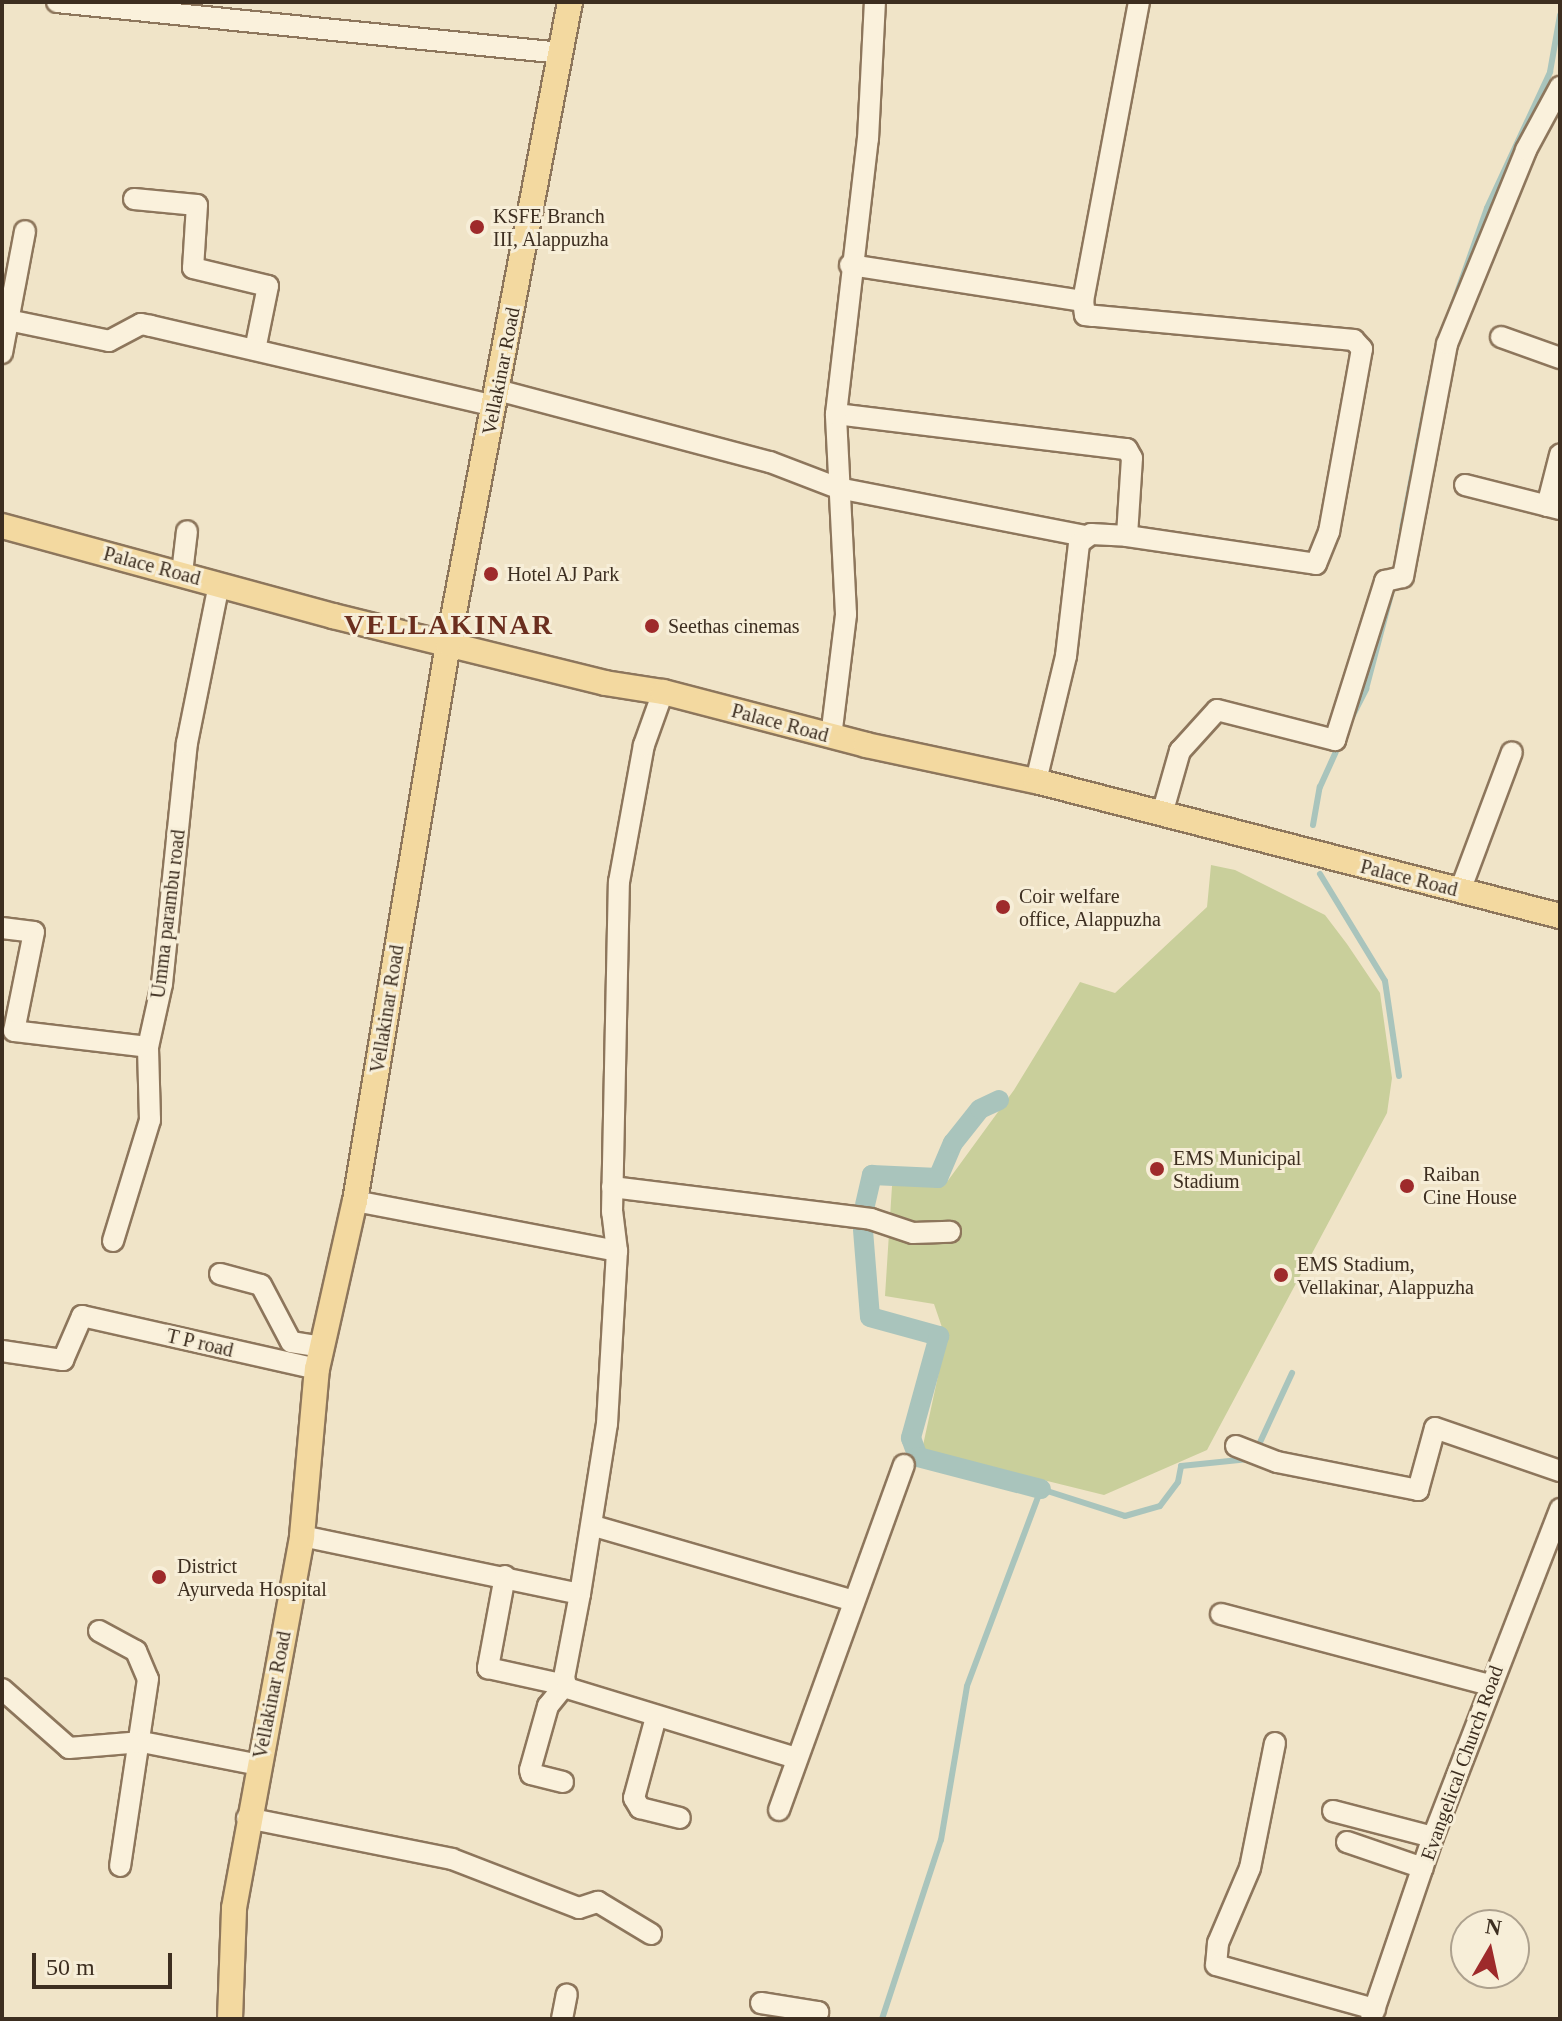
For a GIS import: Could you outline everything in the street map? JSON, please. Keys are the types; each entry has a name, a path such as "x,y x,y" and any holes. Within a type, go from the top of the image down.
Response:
{"main road":[{"name":"Vellakinar Road","path":"230,2019 234,1908 247,1818 302,1536 320,1358 355,1201 448,644 570,2"},
{"name":"Palace Road","path":"2,526 448,644 605,683 663,692 831,737 1036,781 1560,916"}],"street":[{"path":"57,2 256,12 561,53"},
{"path":"831,737 846,614 836,414 850,265 868,139 875,2"},
{"path":"8,320 109,341 141,324 496,398 770,462 838,488 1085,536 1127,536 1316,564 1329,532 1362,349 1354,340 1085,315 1083,301 1139,2"},
{"path":"1162,814 1180,751 1217,710 1335,740 1394,579 1447,344 1526,150 1560,87"},
{"path":"134,199 197,205 193,268 268,286 255,350"},
{"path":"2,353 25,231"},
{"path":"850,265 1083,301"},
{"path":"1501,337 1560,358"},
{"path":"836,414 1127,449 1132,458 1127,536"},
{"path":"1465,485 1554,508 1560,455"},
{"path":"182,573 187,531"},
{"path":"1036,781 1066,656 1079,543 1085,536"},
{"name":"Umma parambu road","path":"113,1241 150,1120 148,1047 162,984 187,743 219,584"},
{"path":"563,1782 530,1770 548,1706 565,1685 594,1526 607,1424 617,1251 612,1187 619,882 644,745 663,692"},
{"path":"1460,891 1512,752"},
{"path":"2,928 34,932 14,1031 148,1047"},
{"path":"612,1187 871,1219 913,1233 950,1232"},
{"path":"355,1201 617,1251"},
{"path":"220,1274 261,1285 291,1342 320,1358"},
{"name":"T P road","path":"2,1351 63,1360 82,1316 320,1358"},
{"path":"1236,1446 1277,1462 1418,1490 1435,1428 1560,1471"},
{"path":"779,1810 904,1465"},
{"name":"Evangelical Church Road","path":"1373,2014 1433,1837 1560,1509"},
{"path":"594,1526 853,1601"},
{"path":"302,1536 388,1557 505,1576 580,1594"},
{"path":"505,1576 488,1668 565,1685 656,1717 796,1758"},
{"path":"1221,1614 1490,1685"},
{"path":"99,1631 136,1651 145,1665 148,1695 120,1866"},
{"path":"2,1689 69,1748 142,1742 259,1765"},
{"path":"656,1717 634,1798 640,1808 680,1818"},
{"path":"1275,1743 1250,1868 1218,1943 1216,1965 1373,2014"},
{"path":"1333,1811 1433,1837"},
{"path":"247,1818 452,1859 579,1908 598,1902 651,1934"},
{"path":"1347,1842 1423,1868"},
{"path":"562,2019 567,1994"},
{"path":"761,2003 818,2012 816,2019"}],"green space":[{"name":"EMS Municipal Stadium","path":"1211,865 1235,870 1325,915 1347,944 1380,993 1392,1078 1387,1113 1207,1450 1104,1495 922,1450 946,1339 934,1304 885,1296 892,1186 944,1186 1014,1090 1080,982 1115,993 1207,907"}],"waterway":[{"path":"1452,307 1487,208 1550,72 1560,15"},
{"path":"1402,529 1429,387"},
{"path":"1350,721 1366,689 1393,587"},
{"path":"1313,825 1320,787 1339,745"},
{"path":"1320,874 1385,981 1399,1076"},
{"path":"865,1205 872,1175 938,1178 953,1143 980,1109 999,1100"},
{"path":"863,1230 870,1317 939,1336 911,1438 918,1457 1041,1489"},
{"path":"1256,1451 1292,1373"},
{"path":"882,2019 941,1840 967,1686 1041,1489 1125,1516 1160,1506 1178,1482 1181,1466 1249,1459"}],"place":[{"name":"KSFE Branch III, Alappuzha","path":"477,227"},
{"name":"Hotel AJ Park","path":"491,574"},
{"name":"Seethas cinemas","path":"652,626"},
{"name":"Coir welfare office, Alappuzha","path":"1003,907"},
{"name":"EMS Municipal Stadium","path":"1157,1169"},
{"name":"Raiban Cine House","path":"1407,1186"},
{"name":"EMS Stadium, Vellakinar, Alappuzha","path":"1281,1275"},
{"name":"District Ayurveda Hospital","path":"159,1577"}],"district":[{"name":"VELLAKINAR","path":"449,625"}]}
